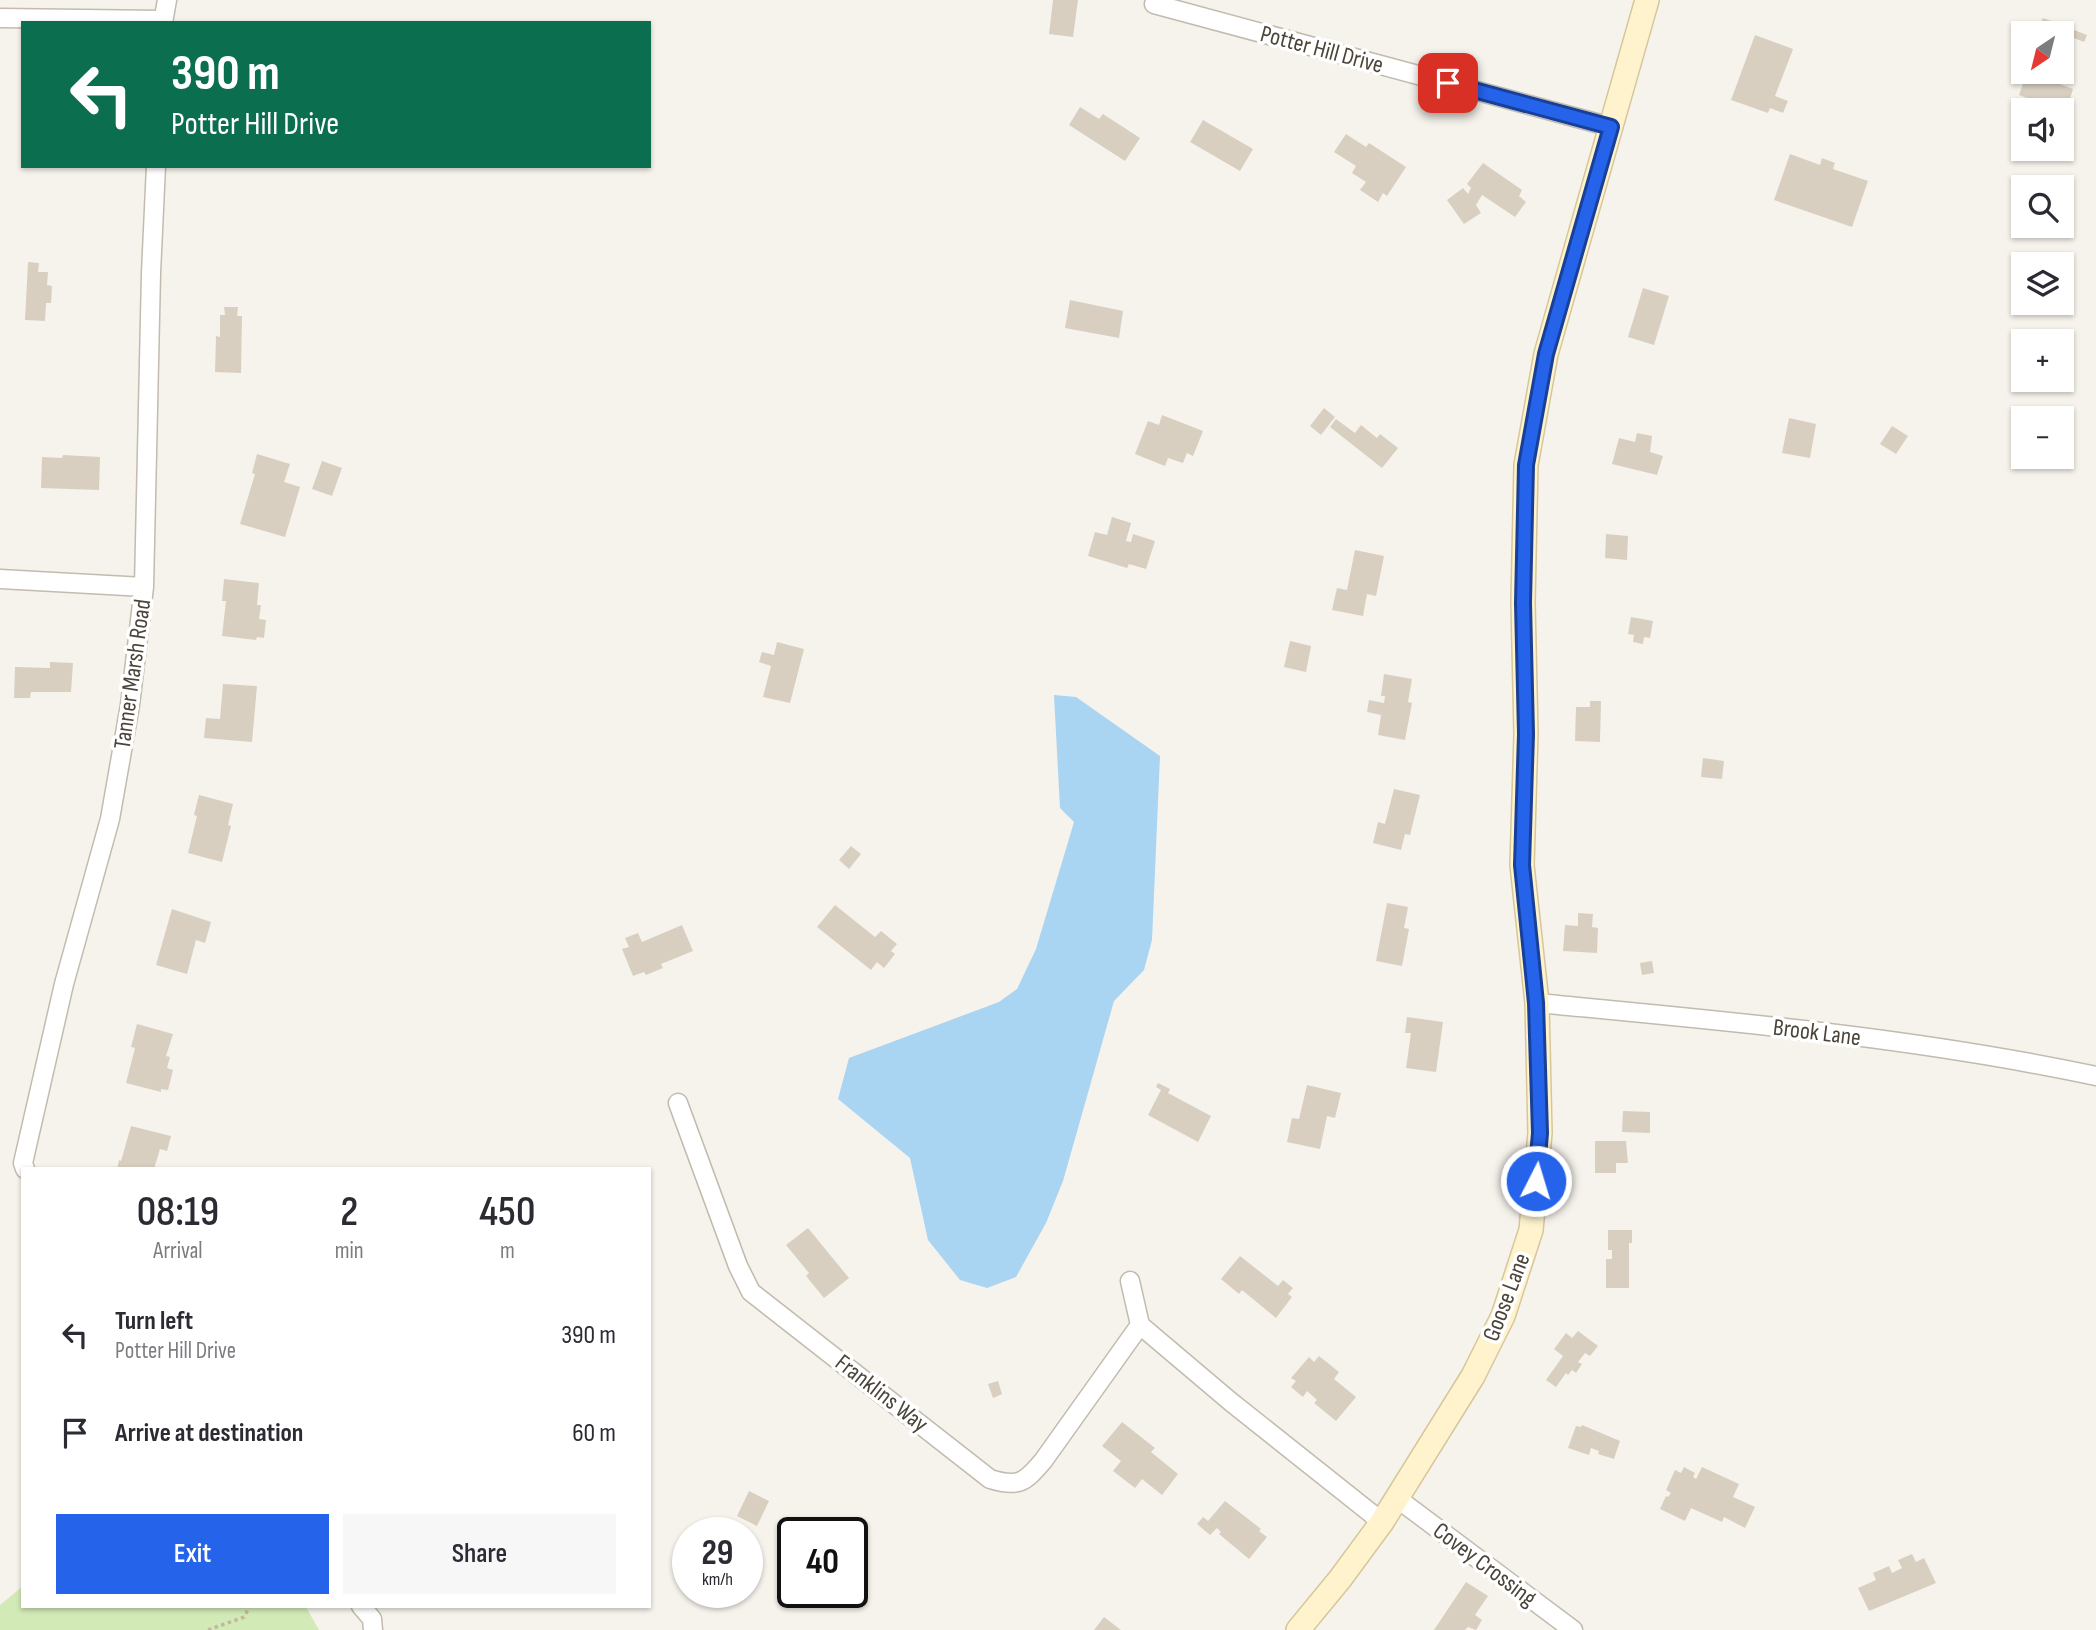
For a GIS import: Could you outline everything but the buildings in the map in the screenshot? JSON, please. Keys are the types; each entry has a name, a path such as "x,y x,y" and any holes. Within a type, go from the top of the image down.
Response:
{"street":[{"path":"0,18 163,21 167,0"},
{"name":"Goose Lane","path":"1298,1630 1340,1579 1398,1499 1473,1377 1503,1316 1531,1230 1540,1133 1536,1003 1522,865 1526,734 1523,603 1526,465 1546,354 1647,0"},
{"name":"Potter Hill Drive","path":"1154,4 1611,127"},
{"name":"Tanner Marsh Road","path":"24,1167 23,1163 64,984 110,819 130,705 144,587 156,168"},
{"path":"0,579 144,587"},
{"name":"Brook Lane","path":"1536,1003 1784,1027 2000,1058 2096,1076"},
{"name":"Franklins Way","path":"678,1103 738,1266 751,1292 990,1479 1006,1484 1027,1479 1043,1461 1140,1325"},
{"path":"1130,1281 1140,1325 1381,1522"},
{"name":"Covey Crossing","path":"1398,1499 1573,1630"},
{"path":"363,1608 372,1619 373,1630"}],"path":[{"path":"208,1630 244,1617 249,1608"}],"green space":[{"path":"21,1588 21,1608 307,1608 319,1630 0,1630 0,1605"}],"water":[{"path":"1054,695 1076,697 1160,756 1152,940 1144,970 1114,1001 1063,1181 1046,1223 1016,1277 987,1288 960,1280 928,1240 910,1158 838,1099 849,1058 999,1002 1017,989 1036,949 1074,822 1060,808"}],"route":[{"path":"1448,83 1611,127 1546,354 1526,465 1523,603 1526,734 1522,865 1536,1003 1540,1133 1536,1181"}]}
